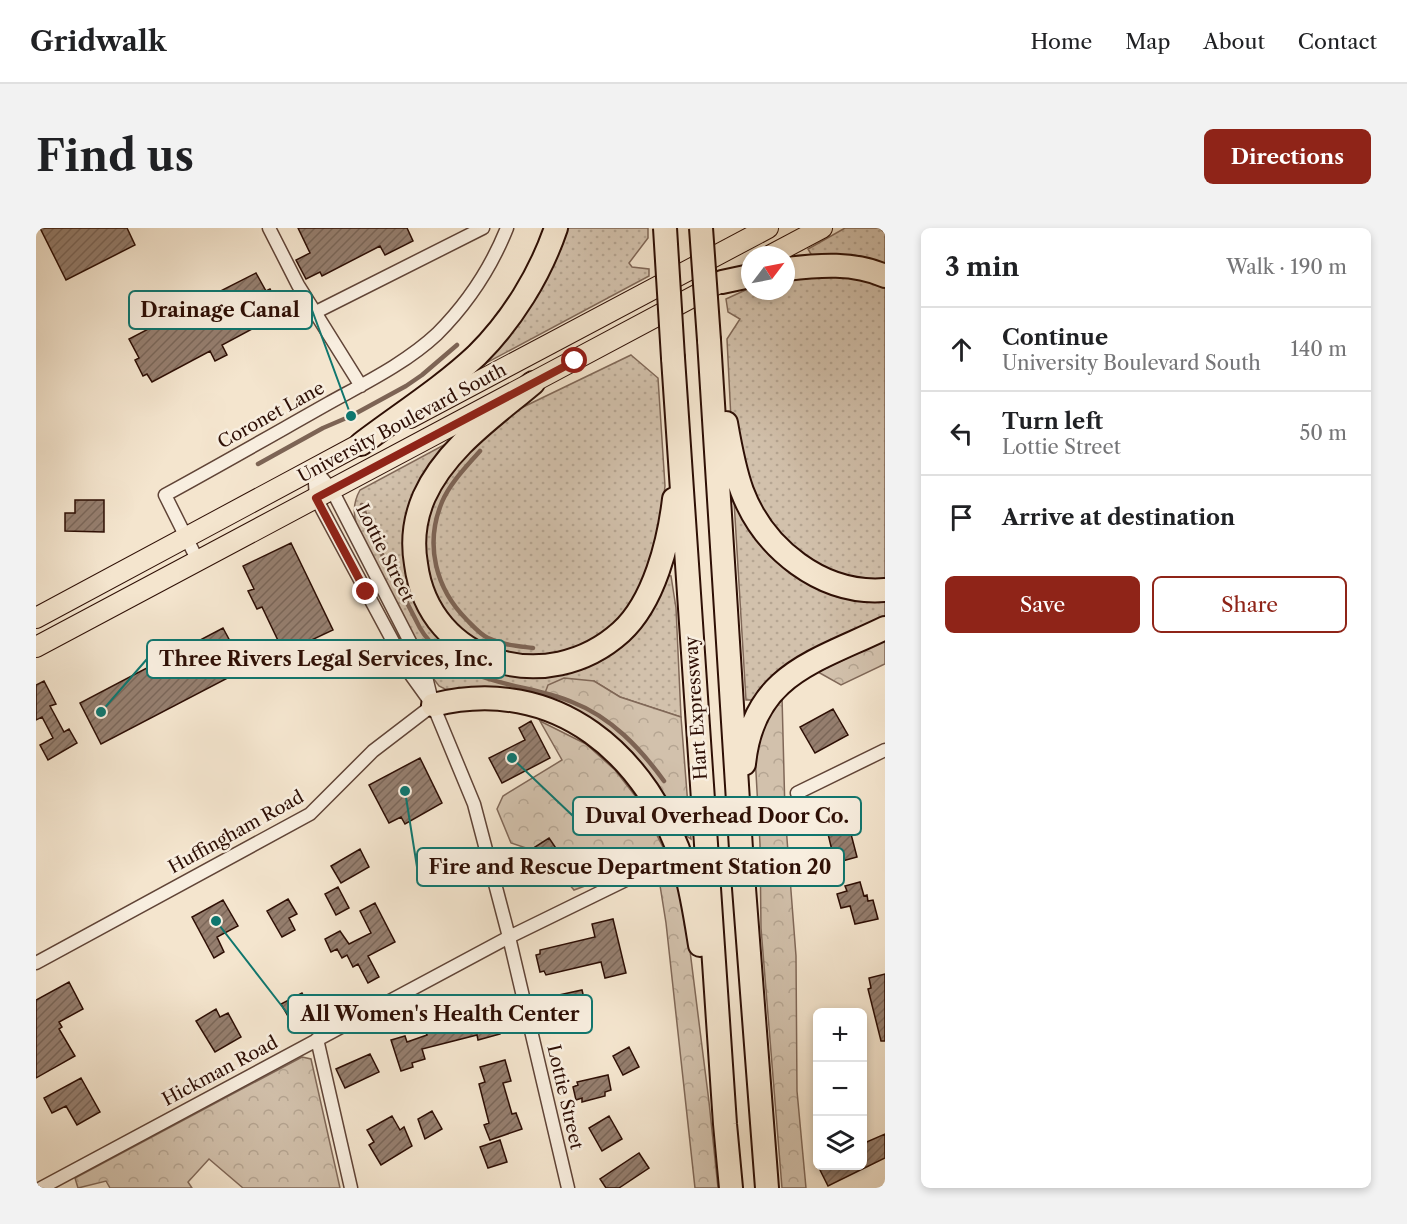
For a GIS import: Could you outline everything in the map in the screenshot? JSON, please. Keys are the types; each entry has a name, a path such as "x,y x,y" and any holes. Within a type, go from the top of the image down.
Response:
{"highway":[{"path":"361,444 454,374 496,333 519,303 537,272 556,228"},
{"name":"Hart Expressway","path":"664,228 731,1188"},
{"name":"Hart Expressway","path":"701,228 741,849 767,1188"},
{"path":"795,268 826,265 853,267 885,276"},
{"path":"722,282 741,278"},
{"path":"709,340 734,462 743,493 761,527 785,555 810,573 836,584 868,592 885,590"},
{"path":"533,383 457,449 439,471 424,496 416,520 413,548 418,578 428,604 442,627 464,645 488,658 513,666 544,667 574,660 599,649 622,631 641,605 664,553 672,516 680,456"},
{"path":"741,849 747,740 754,718 764,700 793,672 885,628"},
{"path":"433,705 477,698 516,701 539,706 561,714 582,726 603,741 625,762 658,810 672,836 685,870 720,1048"}],"main road":[{"name":"University Boulevard South","path":"36,618 768,228"},
{"path":"788,246 822,228"},
{"name":"University Boulevard South","path":"36,647 741,271"}],"street":[{"path":"269,228 298,285 361,386"},
{"path":"316,312 483,228"},
{"name":"Coronet Lane","path":"198,561 165,495 361,386 400,362 436,334 478,284 497,252 506,228"},
{"name":"Lottie Street","path":"314,469 411,675 433,705"},
{"name":"Lottie Street","path":"314,469 324,494 424,669 433,705 474,804 509,937 568,1188"},
{"name":"Huffingham Road","path":"36,963 310,814 373,751 433,705"},
{"path":"797,793 885,750"},
{"name":"Hickman Road","path":"41,1188 509,937 642,872"},
{"path":"317,1039 351,1188"}],"green space":[{"path":"561,228 648,228 648,238 629,263 632,267 649,269 649,276 473,370"},
{"path":"845,228 879,228 885,233 885,268 804,258 811,254 808,249"},
{"path":"814,273 885,282 885,584 831,574 787,548 751,496 731,420 727,339 740,319 728,312 726,299 741,292 741,300 795,300 795,275"},
{"path":"631,355 658,378 665,486 659,536 640,596 606,636 555,658 498,656 444,616 423,568 425,513 459,456 517,410"},
{"path":"455,439 407,541 453,646 590,663 664,575 671,576 676,608 681,717 620,697 594,681 544,697 542,701 528,697 445,689 439,686 360,536 354,507 360,490"},
{"path":"740,499 763,539 885,597 885,621 775,673 760,688 753,700 746,700 734,501"},
{"path":"885,640 885,664 841,685 818,672"},
{"path":"564,678 594,681 620,697 681,717 688,806 671,811 542,701 548,685"},
{"path":"782,696 785,813 796,956 797,1091 806,1188 782,1188 761,928 760,844 755,755 770,707"},
{"path":"540,721 586,744 615,770 640,802 671,863 686,919 718,1188 695,1188 666,923 658,873 647,863 574,890 544,854 511,843 497,809 503,796 562,760"},
{"path":"688,806 691,839 685,835 671,811"},
{"path":"302,1057 311,1059 340,1188 243,1188 209,1159 188,1182 192,1188 110,1188 106,1181 78,1188 75,1178"}],"building":[{"path":"40,228 127,228 135,245 66,280"},
{"path":"298,228 407,228 413,241 385,255 380,246 322,276 320,272 306,279 296,260 310,253"},
{"path":"256,273 266,291 270,289 278,304 274,307 278,315 222,345 227,355 215,361 210,351 152,382 147,374 143,376 135,360 139,358 129,339 187,309 186,306 198,300 199,302"},
{"path":"75,500 104,500 104,532 65,531 65,513 75,513"},
{"path":"291,543 333,630 284,653 262,607 257,609 248,591 254,589 243,566"},
{"path":"223,628 245,669 101,744 80,703"},
{"path":"44,681 56,704 50,706 64,732 69,729 77,743 48,760 40,745 53,738 42,717 36,720 36,685"},
{"path":"833,709 848,735 815,753 800,727"},
{"path":"531,721 550,758 502,783 489,758 525,740 519,728"},
{"path":"420,758 442,803 405,824 401,817 389,823 369,785"},
{"path":"845,808 847,818 851,818 855,833 851,834 857,857 835,863 823,813"},
{"path":"549,838 564,860 550,870 535,847"},
{"path":"360,849 369,867 341,883 331,866"},
{"path":"860,882 864,896 867,895 868,901 873,900 878,919 855,924 850,906 841,908 837,894 847,891 845,886"},
{"path":"338,887 349,908 336,915 325,894"},
{"path":"288,899 297,914 289,918 295,930 282,937 267,911"},
{"path":"223,900 238,926 217,937 224,952 214,958 192,917"},
{"path":"375,903 395,942 368,956 379,977 368,983 358,964 353,967 347,955 342,958 337,949 331,952 325,939 340,931 349,944 371,933 360,911"},
{"path":"613,919 626,973 605,978 601,962 546,975 544,971 540,972 536,955 540,954 540,950 595,937 592,924"},
{"path":"885,974 885,1041 881,1041 868,989 871,988 869,978"},
{"path":"69,982 83,1009 59,1022 62,1027 59,1029 75,1056 36,1078 36,1000"},
{"path":"582,990 588,1015 552,1024 545,998"},
{"path":"302,993 310,1007 289,1018 281,1004"},
{"path":"491,1000 500,1034 478,1040 477,1035 422,1049 425,1059 412,1063 413,1067 401,1071 391,1040 405,1036 407,1042 427,1035 424,1024 444,1019 443,1015"},
{"path":"216,1009 220,1017 228,1013 241,1037 215,1052 196,1021"},
{"path":"629,1047 639,1067 623,1075 613,1056"},
{"path":"370,1054 379,1072 345,1088 336,1069"},
{"path":"505,1060 511,1081 503,1083 512,1114 516,1113 522,1129 490,1140 484,1125 489,1123 479,1084 485,1082 480,1067"},
{"path":"608,1075 611,1090 605,1092 605,1096 582,1102 582,1098 576,1100 573,1087 578,1085 577,1082"},
{"path":"81,1078 100,1112 77,1125 66,1106 52,1113 44,1098"},
{"path":"432,1111 442,1129 425,1139 418,1119"},
{"path":"392,1116 400,1130 404,1127 412,1146 381,1165 369,1145 374,1142 367,1130"},
{"path":"609,1116 622,1139 602,1151 589,1128"},
{"path":"885,1134 885,1158 867,1167 867,1142"},
{"path":"500,1140 507,1162 488,1168 480,1147"},
{"path":"639,1153 649,1168 619,1188 606,1188 600,1179"},
{"path":"820,1170 861,1170 828,1186"}],"waterway":[{"path":"258,464 406,386 457,345"},
{"path":"480,451 454,481 442,502 434,534 436,565 447,595 480,633 499,642 533,648"},
{"path":"362,505 373,537 420,628 437,648 452,661 475,674 560,698 586,708 612,725 635,745 664,781"}],"place":[{"name":"Drainage Canal","path":"351,416"},
{"name":"Three Rivers Legal Services, Inc.","path":"101,712"},
{"name":"Duval Overhead Door Co.","path":"512,758"},
{"name":"Fire and Rescue Department Station 20","path":"405,791"},
{"name":"All Women's Health Center","path":"216,921"}],"route":[{"path":"366,592 316,498 575,361"}]}
